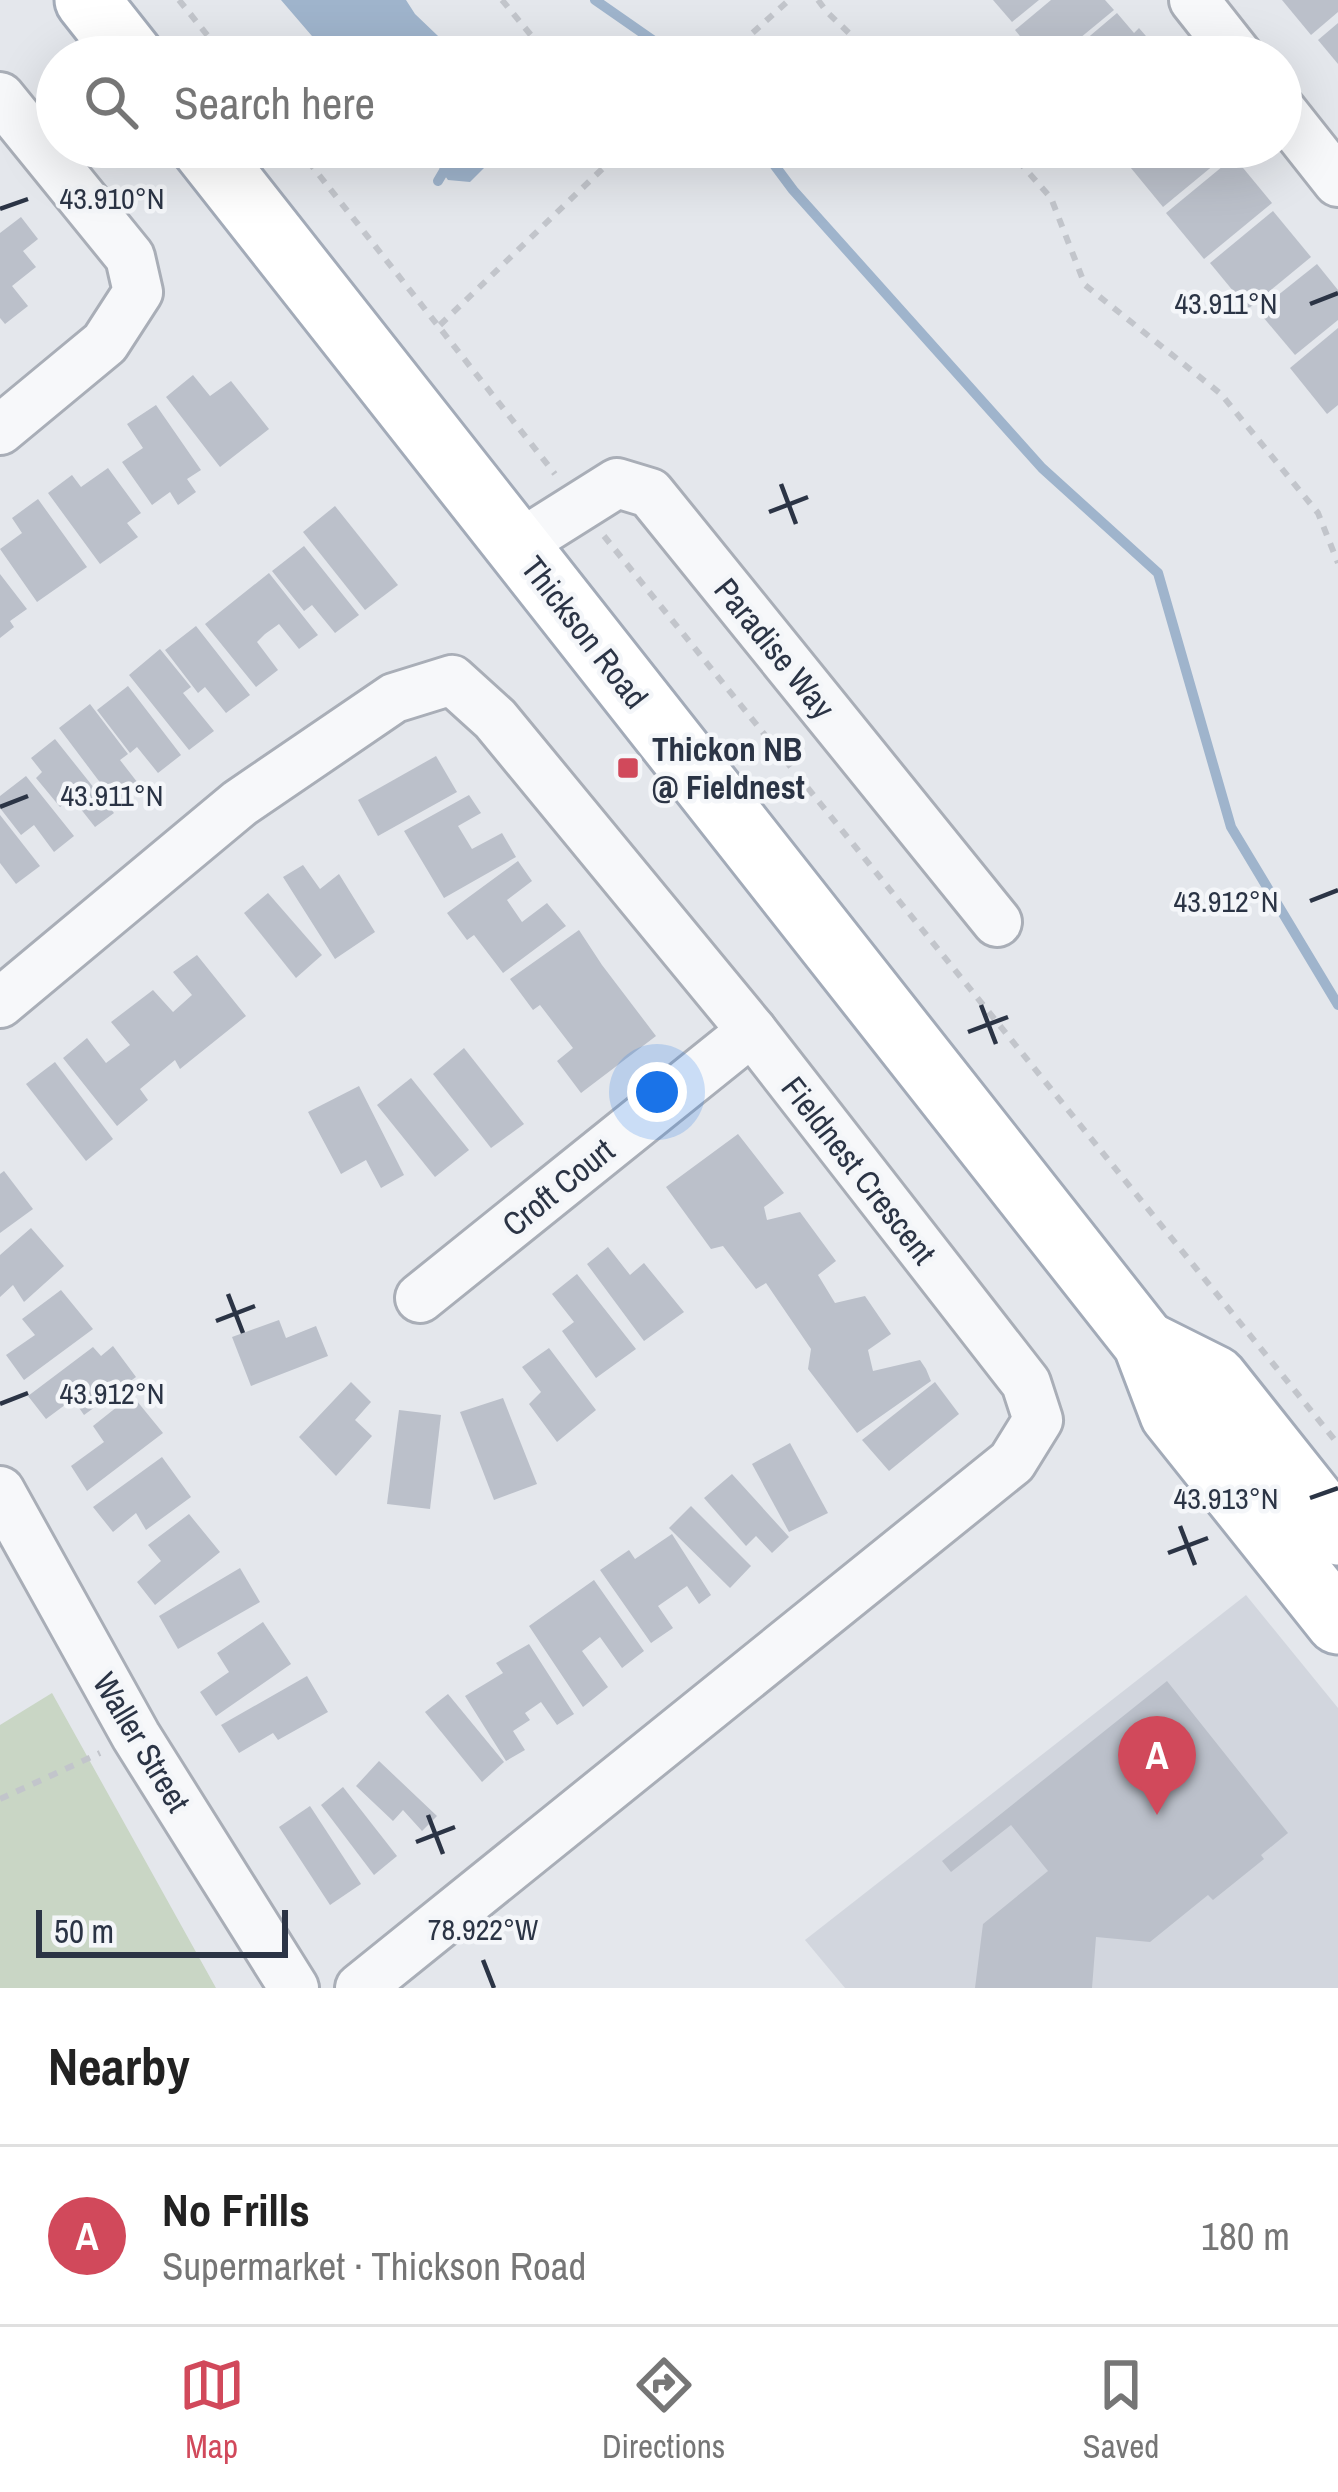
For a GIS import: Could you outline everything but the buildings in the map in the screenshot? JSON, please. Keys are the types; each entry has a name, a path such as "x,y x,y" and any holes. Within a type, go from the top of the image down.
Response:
{"main road":[{"path":"87,0 115,36"},
{"name":"Thickson Road","path":"220,168 1145,1343 1172,1414 1338,1622"},
{"name":"Thickson Road","path":"1145,1343 1215,1378 1338,1532"}],"street":[{"path":"1194,0 1222,36"},
{"path":"0,97 36,141"},
{"path":"1302,137 1338,182"},
{"path":"0,430 106,343 138,292 130,257 58,168"},
{"name":"Paradise Way","path":"517,546 617,482 650,493 998,922"},
{"name":"Fieldnest Crescent","path":"0,1004 240,803 394,698 452,680 495,719 752,1031 1026,1383 1038,1420 1012,1462 360,1988"},
{"name":"Croft Court","path":"420,1298 752,1031"},
{"name":"Waller Street","path":"0,1491 136,1736 294,1988"}],"path":[{"path":"179,0 208,36"},
{"path":"502,0 532,36"},
{"path":"749,36 789,0"},
{"path":"818,0 852,36"},
{"path":"314,168 580,506 1338,1444"},
{"path":"440,326 603,168"},
{"path":"1025,168 1051,198 1084,285 1221,394 1318,513 1338,562"},
{"path":"0,1799 136,1736"}],"shaded area":[{"path":"1246,1595 1338,1708 1338,1988 845,1988 805,1940"}],"green space":[{"path":"52,1693 216,1988 0,1988 0,1725"}],"water":[{"path":"281,0 406,0 438,36 312,36"},
{"path":"439,168 484,168 470,182 448,180"}],"waterway":[{"path":"595,0 647,36"},
{"path":"438,181 446,168"},
{"path":"777,168 1042,468 1158,573 1231,827 1338,1005"}],"place":[{"name":"Thickon NB @ Fieldnest","path":"628,768"},
{"name":"No Frills","path":"1157,1815"}]}
